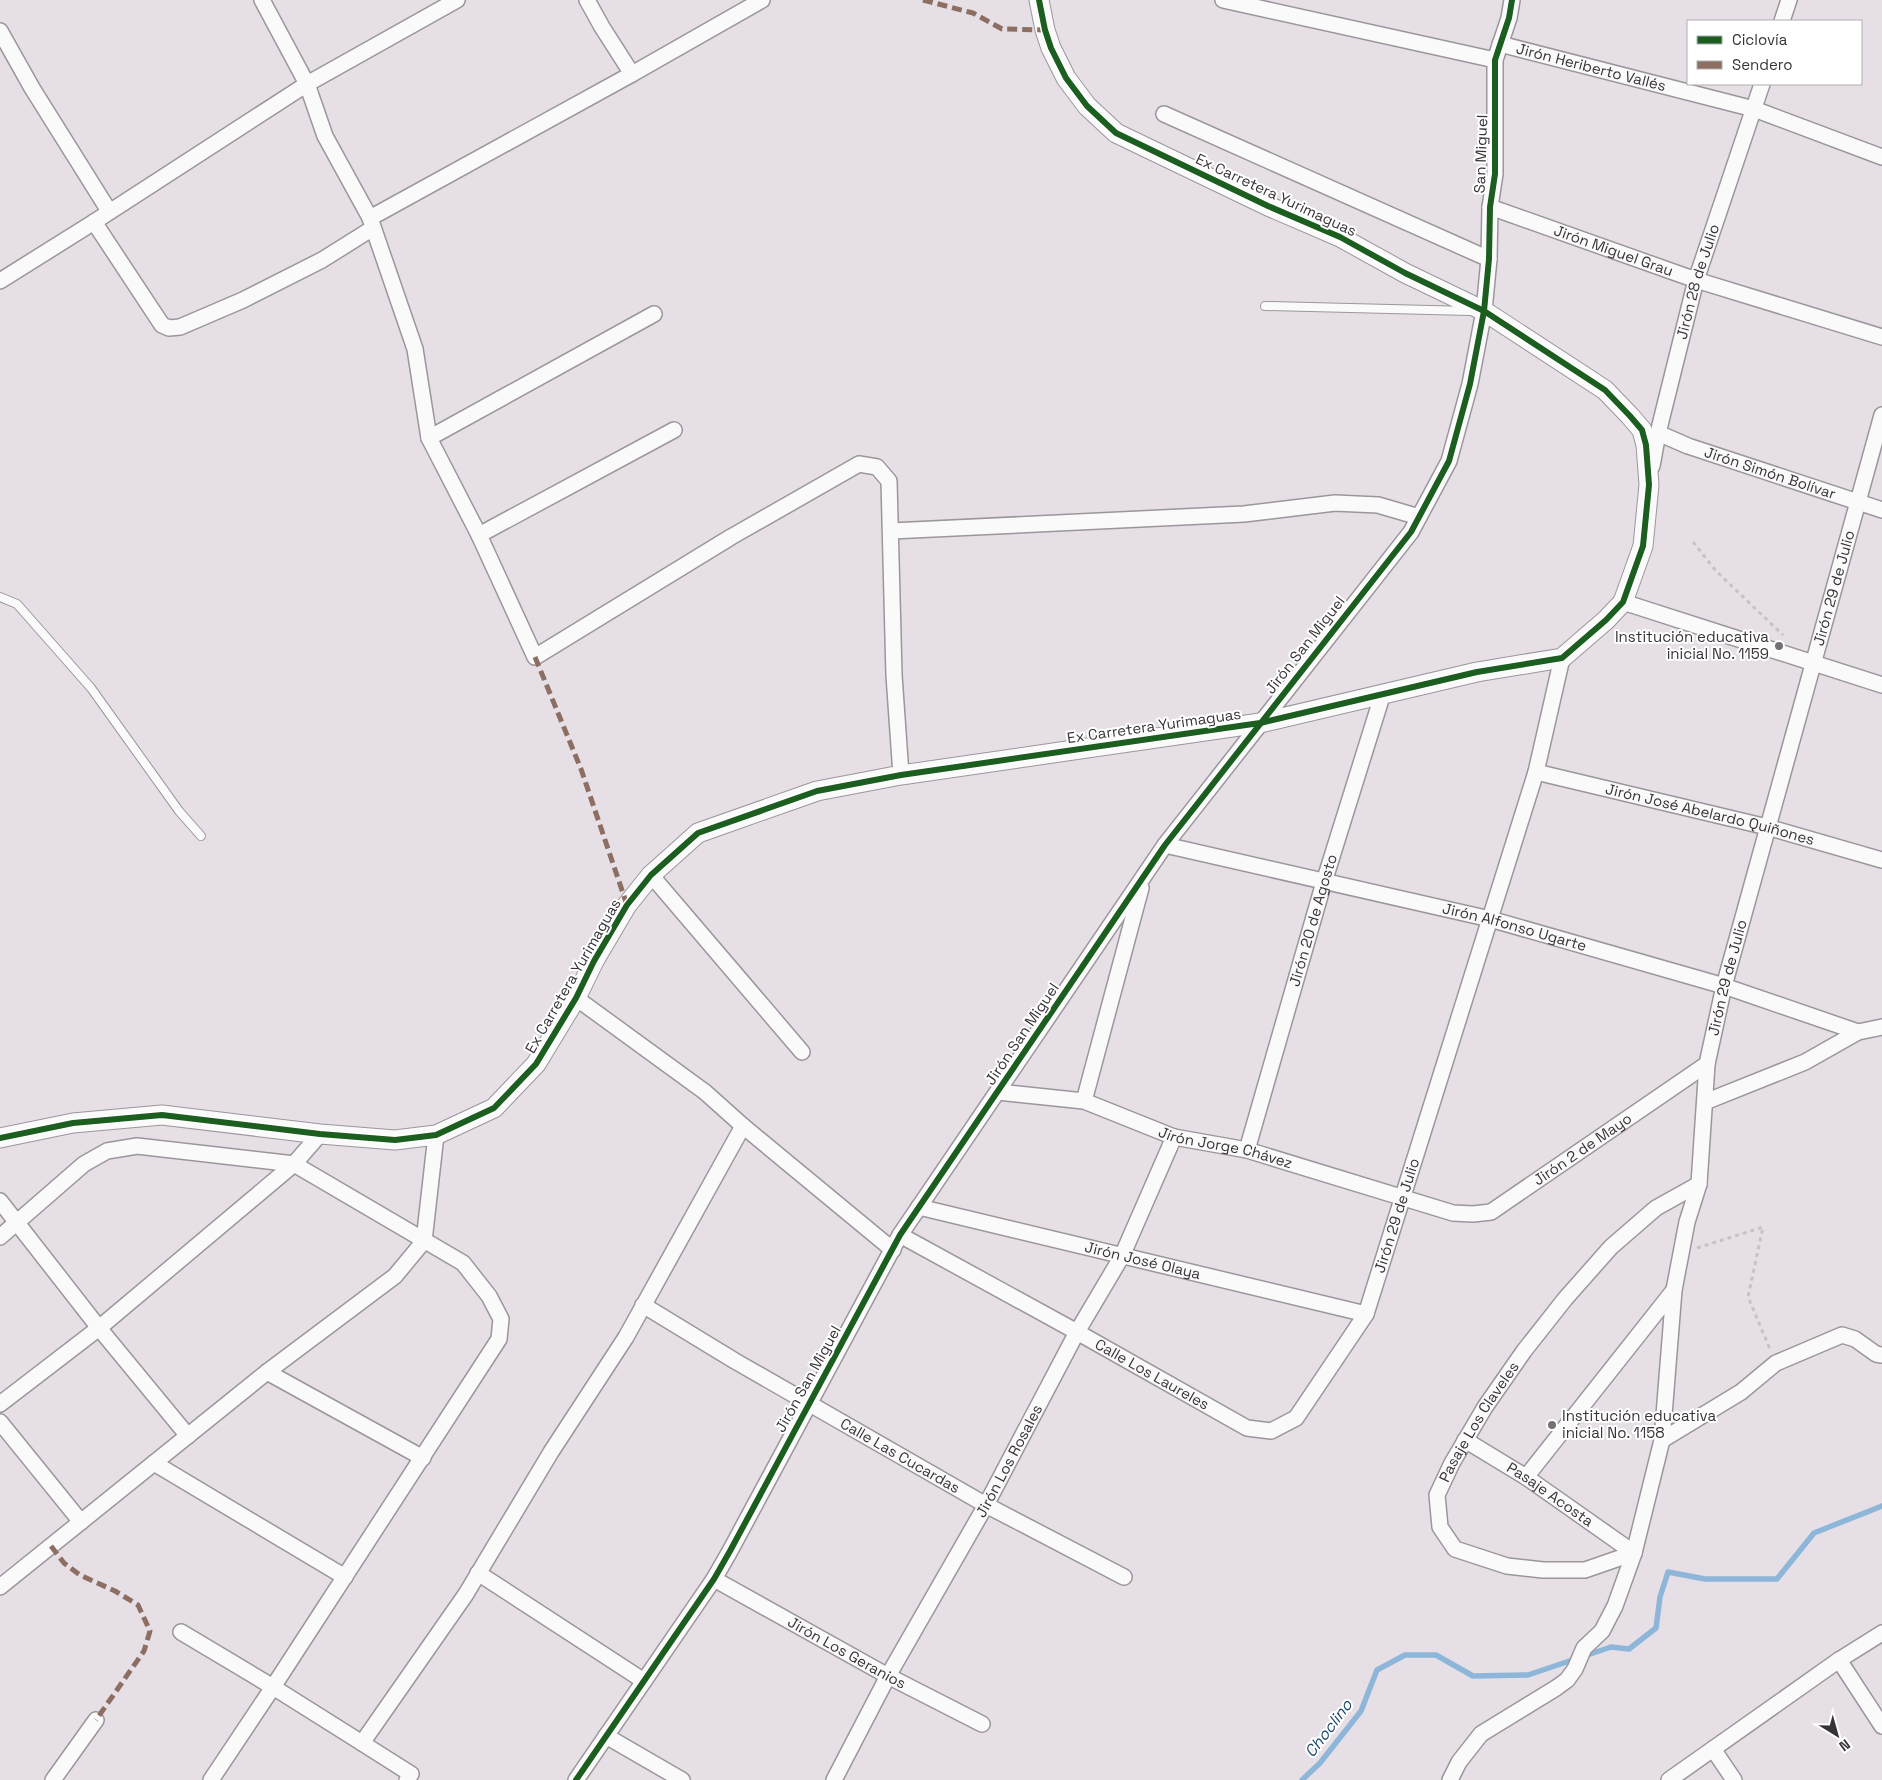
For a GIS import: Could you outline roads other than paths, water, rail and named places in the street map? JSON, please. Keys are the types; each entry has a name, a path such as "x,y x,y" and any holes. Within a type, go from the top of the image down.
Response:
{"street":[{"path":"262,0 307,84 325,136 371,223 415,348 429,438 479,535 535,657 731,536 859,464 877,467 889,481 894,675 901,775"},
{"path":"0,281 307,84 457,0"},
{"path":"587,0 632,74"},
{"path":"94,222 162,325 169,328 180,327 243,300 322,260 371,223 762,0"},
{"name":"Ex Carretera Yurimaguas","path":"0,1138 73,1123 162,1115 320,1134 395,1140 436,1135 494,1108 536,1064 576,998 594,962 627,906 651,875 698,834 817,791 901,775 1260,723 1478,672 1562,658 1606,620 1623,602 1643,546 1649,485 1646,445 1642,430 1605,390 1484,311 1405,273 1340,236 1268,206 1116,133 1086,106 1066,78 1048,39 1040,0"},
{"name":"Jirón Heriberto Vallés","path":"1223,0 1495,60"},
{"name":"San Miguel","path":"1484,311 1489,260 1490,207 1495,174 1495,60 1512,0"},
{"path":"1782,20 1789,0"},
{"path":"0,31 32,88 109,211"},
{"name":"Jirón Heriberto Vallés","path":"1500,44 1754,109 1882,156"},
{"name":"Jirón 28 de Julio","path":"1649,485 1658,433 1696,280 1762,85"},
{"path":"1164,114 1489,260"},
{"name":"Jirón Miguel Grau","path":"1490,207 1696,280 1882,337"},
{"name":"Jirón San Miguel","path":"576,1780 714,1579 900,1235 1165,845 1411,532 1449,461 1470,384 1484,311"},
{"path":"429,438 654,314"},
{"name":"Jirón 29 de Julio","path":"1450,1780 1460,1762 1482,1734 1567,1680 1584,1648 1602,1631 1615,1606 1634,1553 1662,1440 1674,1290 1687,1222 1699,1184 1707,1064 1724,986 1882,415"},
{"path":"479,535 674,430"},
{"name":"Jirón Simón Bolívar","path":"1658,433 1688,446 1882,510"},
{"path":"891,531 1244,514 1335,503 1378,505 1419,518"},
{"path":"1623,602 1882,685"},
{"name":"Jirón 29 de Julio","path":"1366,1314 1536,772 1562,658"},
{"name":"Jirón 20 de Agosto","path":"1247,1150 1324,882 1383,693"},
{"name":"Jirón José Abelardo Quiñones","path":"1536,772 1767,827 1882,860"},
{"name":"Jirón Alfonso Ugarte","path":"1165,845 1490,919 1724,986 1858,1032"},
{"path":"651,875 802,1052"},
{"path":"1084,1101 1144,876"},
{"path":"576,998 705,1092 743,1126 893,1250"},
{"path":"1705,1102 1805,1062 1858,1032 1882,1027"},
{"name":"Jirón 2 de Mayo","path":"1453,1213 1473,1214 1491,1212 1707,1064"},
{"name":"Jirón Jorge Chávez","path":"998,1092 1084,1101 1174,1138 1247,1150 1453,1213"},
{"path":"362,1742 466,1594 552,1452 626,1337 743,1126"},
{"path":"0,1404 99,1328 294,1164 320,1134"},
{"path":"0,1587 267,1372 395,1276 424,1241 436,1135"},
{"name":"Jirón Los Rosales","path":"834,1780 888,1676 986,1505 1077,1332 1122,1256 1174,1138"},
{"path":"0,1237 16,1221 84,1164 107,1151 136,1146 294,1164 463,1264 489,1296 501,1319 499,1339 211,1780"},
{"name":"Pasaje Los Claveles","path":"1634,1553 1585,1570 1543,1570 1507,1566 1455,1549 1440,1526 1437,1496 1464,1440 1485,1407 1565,1299 1611,1247 1656,1208 1699,1184"},
{"path":"0,1202 99,1328 188,1436"},
{"name":"Jirón José Olaya","path":"919,1207 1366,1314"},
{"name":"Calle Los Laureles","path":"900,1235 1077,1332 1246,1428 1271,1431 1296,1418 1366,1314"},
{"path":"1526,1476 1674,1290"},
{"name":"Calle Las Cucardas","path":"643,1305 986,1505 1124,1577"},
{"path":"1662,1440 1741,1392 1776,1363 1842,1335 1855,1339 1876,1354 1882,1355"},
{"path":"267,1372 422,1458"},
{"path":"0,1422 81,1522"},
{"name":"Pasaje Acosta","path":"1464,1440 1526,1476 1634,1553"},
{"path":"154,1463 345,1577"},
{"path":"478,1573 644,1681"},
{"name":"Jirón Los Geranios","path":"714,1579 888,1676 982,1724"},
{"path":"181,1632 273,1687 411,1774 407,1780"},
{"path":"1669,1780 1839,1660 1882,1633"},
{"path":"1839,1660 1882,1726"},
{"path":"53,1780 96,1720"},
{"path":"606,1736 682,1780"},
{"path":"1713,1749 1734,1780"}],"lane":[{"path":"1265,306 1484,311"},
{"path":"0,597 17,604 91,688 179,811 201,836"}],"waterway":[{"name":"Choclino","path":"1302,1780 1320,1763 1361,1711 1377,1670 1405,1655 1436,1655 1473,1676 1528,1675 1611,1647 1629,1649 1656,1628 1660,1597 1668,1572 1705,1579 1777,1579 1814,1533 1882,1506"}],"place":[{"name":"Institución educativa inicial No. 1159","path":"1779,646"},
{"name":"Institución educativa inicial No. 1158","path":"1552,1425"}]}
